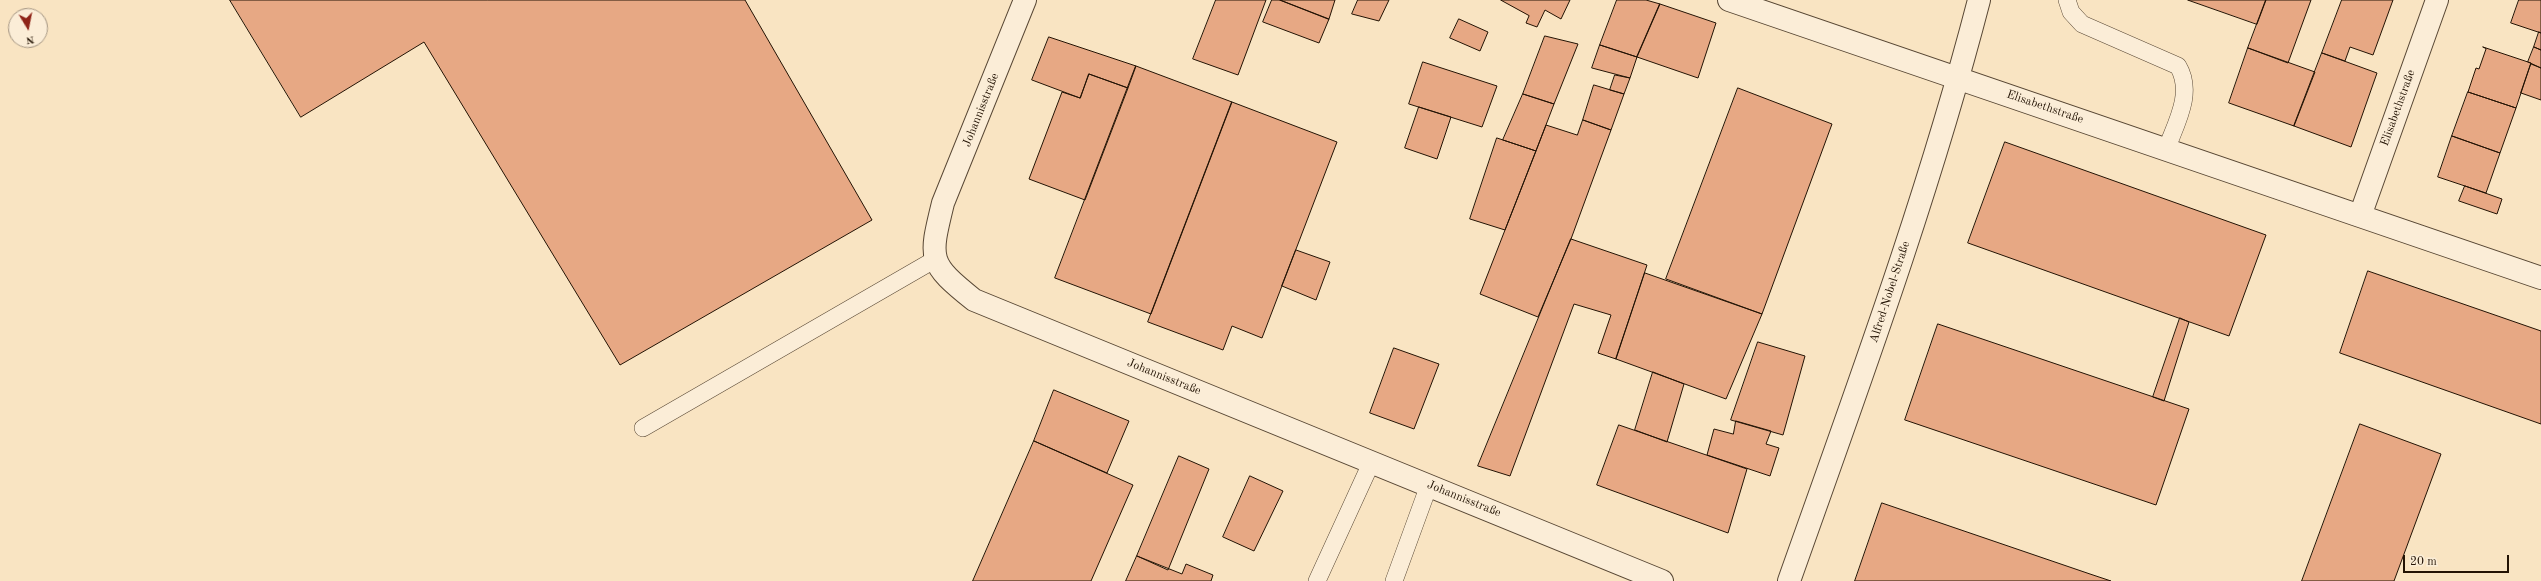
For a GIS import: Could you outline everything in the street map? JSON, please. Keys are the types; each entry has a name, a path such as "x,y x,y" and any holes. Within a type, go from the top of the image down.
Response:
{"street":[{"name":"Johannisstraße","path":"1025,0 943,203 935,234 934,260 946,278 974,300 1429,484 1662,581"},
{"name":"Elisabethstraße","path":"1729,0 1959,77 2166,150 2541,278"},
{"name":"Alfred-Nobel-Straße","path":"1789,581 1885,310 1959,77 1979,0"},
{"name":"Elisabethstraße","path":"2360,216 2437,0"}],"lane":[{"path":"2066,0 2071,12 2082,24 2178,66 2185,78 2186,92 2166,150"},
{"path":"643,428 934,260"},
{"path":"1317,581 1372,461"},
{"path":"1394,581 1429,484"}],"building":[{"path":"230,0 745,0 872,220 620,365 424,42 301,117"},
{"path":"1216,0 1266,0 1238,75 1193,59"},
{"path":"1272,0 1280,0 1329,19 1319,43 1263,22"},
{"path":"1280,0 1335,0 1329,19"},
{"path":"1358,0 1389,0 1379,21 1352,14"},
{"path":"1501,0 1570,0 1561,19 1545,10 1537,27 1526,23 1529,16"},
{"path":"1617,0 1646,0 1660,4 1637,57 1600,45"},
{"path":"2188,0 2266,0 2257,24"},
{"path":"2266,0 2311,0 2288,63 2248,48"},
{"path":"2342,0 2393,0 2373,55 2350,47 2345,61 2322,53"},
{"path":"2519,0 2541,0 2541,33 2511,23"},
{"path":"1660,4 1716,23 1698,78 1637,57"},
{"path":"1459,19 1488,32 1480,51 1450,38"},
{"path":"2539,32 2541,33 2541,50 2534,47"},
{"path":"1545,36 1578,44 1554,104 1523,94"},
{"path":"1049,37 1136,66 1128,88 1089,74 1080,98 1032,80"},
{"path":"1600,45 1637,57 1630,78 1592,68"},
{"path":"2483,47 2531,63 2516,108 2468,92 2476,68 2479,69 2486,49"},
{"path":"2534,47 2541,50 2541,68 2528,62"},
{"path":"2248,48 2315,72 2294,126 2229,103"},
{"path":"2322,53 2377,73 2351,147 2294,126"},
{"path":"1423,62 1497,86 1482,127 1409,104"},
{"path":"2531,64 2541,68 2541,100 2521,93"},
{"path":"1136,66 1232,102 1151,314 1055,278"},
{"path":"1089,74 1128,88 1085,200 1029,179 1062,92 1080,98"},
{"path":"1615,75 1630,78 1624,94 1610,90"},
{"path":"1594,85 1624,94 1611,130 1583,120"},
{"path":"1738,88 1832,124 1762,314 1666,279"},
{"path":"2468,92 2516,108 2500,153 2452,136"},
{"path":"1523,94 1554,104 1536,151 1503,140"},
{"path":"1232,102 1337,142 1262,338 1232,326 1223,350 1148,322"},
{"path":"1419,107 1451,117 1437,159 1405,148"},
{"path":"1583,120 1611,130 1571,239 1538,317 1480,294 1546,125 1577,135"},
{"path":"2452,136 2500,153 2486,193 2438,177"},
{"path":"1497,138 1536,151 1505,230 1470,219"},
{"path":"2005,142 2266,235 2229,336 1968,243"},
{"path":"2465,186 2502,199 2497,214 2459,201"},
{"path":"1571,239 1647,265 1616,359 1598,353 1611,315 1574,304 1510,476 1478,466"},
{"path":"1296,250 1330,262 1316,300 1282,286"},
{"path":"2368,271 2541,331 2541,424 2340,353"},
{"path":"1645,273 1762,314 1726,399 1616,359"},
{"path":"2180,318 2189,322 2164,401 2153,397"},
{"path":"1938,324 2189,409 2156,505 1905,420"},
{"path":"1758,342 1805,356 1783,435 1731,420"},
{"path":"1394,348 1439,364 1414,429 1370,413"},
{"path":"1653,372 1684,384 1667,442 1635,430"},
{"path":"1054,390 1129,421 1107,473 1034,441"},
{"path":"1736,421 1771,431 1766,444 1779,448 1770,476 1707,455 1714,429 1733,434"},
{"path":"2360,424 2441,454 2394,581 2302,581"},
{"path":"1619,425 1747,469 1728,533 1597,485"},
{"path":"1034,441 1133,485 1091,581 973,581"},
{"path":"1179,456 1209,469 1168,570 1137,556"},
{"path":"1250,476 1283,491 1254,551 1223,537"},
{"path":"1882,503 2090,574 2111,581 1855,581"},
{"path":"1137,556 1182,574 1186,564 1213,575 1211,581 1126,581"}]}
